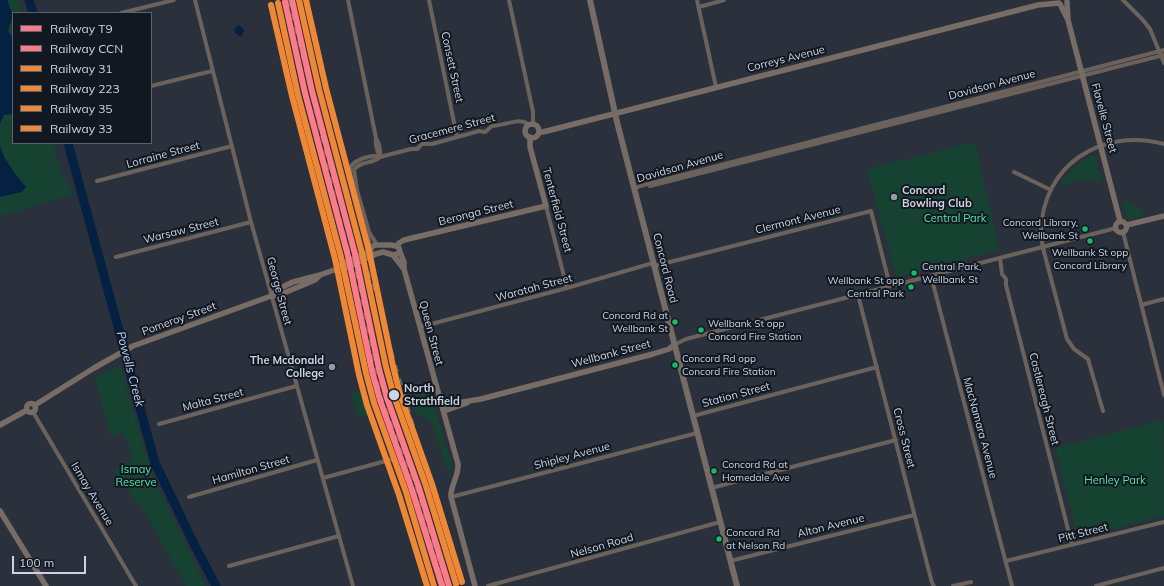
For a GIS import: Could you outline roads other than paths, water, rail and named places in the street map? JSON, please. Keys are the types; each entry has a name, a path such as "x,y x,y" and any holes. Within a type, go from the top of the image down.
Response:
{"main road":[{"name":"Concord Road","path":"590,0 614,114 737,586"}],"street":[{"path":"125,12 174,0"},
{"name":"George Street","path":"195,0 251,222 353,586"},
{"path":"348,0 376,138 377,151 380,157 376,161 359,165 355,168 358,190 372,250"},
{"name":"Consett Street","path":"429,0 457,137"},
{"path":"510,0 533,112 531,124"},
{"path":"697,0 716,87"},
{"path":"699,6 724,0"},
{"name":"Correys Avenue","path":"539,132 614,114 1038,4 1048,0"},
{"path":"1123,0 1146,24 1154,36 1162,53 1164,63"},
{"name":"Correys Avenue","path":"1038,4 1059,2 1064,4 1068,1"},
{"name":"Flavelle Street","path":"1068,1 1068,20"},
{"name":"Flavelle Street","path":"1059,2 1068,20 1120,221"},
{"name":"Davidson Avenue","path":"634,189 699,170 1162,53"},
{"path":"152,86 212,71"},
{"name":"Gracemere Street","path":"380,157 411,149 417,149 422,144 432,144 479,132 485,132 492,126 519,121 531,124"},
{"path":"531,124 537,125 539,132 537,136 530,137 525,133 525,128 531,124"},
{"name":"Tenterfield Street","path":"530,137 530,147 568,288"},
{"path":"1103,411 1088,359 1074,348 1067,339 1041,234 1042,218 1050,190 1075,159 1086,152 1101,145 1119,140 1148,140 1164,144"},
{"name":"Lorraine Street","path":"97,181 232,146"},
{"path":"1014,172 1050,190"},
{"name":"Beronga Street","path":"393,255 397,254 399,243 411,239 546,206"},
{"name":"Clermont Avenue","path":"653,265 871,211 890,286"},
{"path":"1122,232 1117,231 1116,228 1117,223 1120,221 1127,225 1164,216"},
{"name":"Warsaw Street","path":"116,257 251,222"},
{"path":"1122,232 1127,229 1127,225"},
{"name":"Wellbank Street","path":"443,410 452,404 653,354 674,346 686,339 1116,228"},
{"path":"1122,232 1162,381 1164,395"},
{"path":"372,250 391,245 398,249"},
{"name":"Queen Street","path":"398,249 404,262 404,269 458,468 457,476 450,494 451,497"},
{"path":"372,250 393,255"},
{"name":"Pomeroy Street","path":"30,411 27,405 29,403 35,405 140,343 302,286 315,280 320,275 344,266 372,250"},
{"name":"Queen Street","path":"393,255 404,269"},
{"name":"Castlereagh Street","path":"1000,258 1002,274 1006,279 1006,285 1072,545"},
{"name":"Waratah Street","path":"420,327 653,265"},
{"name":"MacNamara Avenue","path":"931,276 1012,586"},
{"name":"Cross Street","path":"858,295 914,515 934,586"},
{"path":"1141,305 1164,299"},
{"name":"Station Street","path":"693,416 876,367"},
{"name":"Malta Street","path":"159,424 296,386"},
{"name":"Wellbank Street","path":"443,410 481,398"},
{"path":"440,400 452,404"},
{"path":"0,425 30,411"},
{"name":"Ismay Avenue","path":"30,411 136,586"},
{"name":"Shipley Avenue","path":"451,497 697,433"},
{"path":"711,488 896,440"},
{"path":"323,478 394,459"},
{"name":"Hamilton Street","path":"189,497 317,460"},
{"path":"451,497 475,586"},
{"path":"0,511 46,586"},
{"name":"Alton Avenue","path":"730,561 914,515"},
{"name":"Nelson Road","path":"488,586 720,522"},
{"name":"Pitt Street","path":"1006,561 1164,522"},
{"path":"229,566 339,536"},
{"path":"1096,586 1164,568"},
{"path":"953,586 971,582"}],"water":[{"path":"0,0 7,0 12,12 12,18 8,31 12,37 12,114 4,115 0,124"},
{"path":"238,25 243,28 244,31 241,37 235,33 234,30"},
{"path":"0,146 8,163 26,187 22,192 0,197"}],"waterway":[{"name":"Powells Creek","path":"29,0 33,12"},
{"name":"Powells Creek","path":"68,144 155,463 216,586"}],"railway":[{"path":"288,0 342,224 358,283 382,397 416,489 445,586"},
{"path":"298,0 311,58 341,173 424,459 432,492"}],"rail line":[{"name":"T9","path":"292,0 312,91 355,254 379,369 387,398 419,488 449,586"},
{"name":"31","path":"299,0 319,89 362,253 386,367 394,396 426,486 456,584"},
{"name":"35","path":"306,0 326,88 369,251 400,394 432,484 462,582"},
{"name":"CCN","path":"285,2 305,93 348,256 372,371 380,400 412,490 442,586"},
{"name":"223","path":"278,3 298,95 341,257 374,403 406,492 434,586"},
{"name":"33","path":"271,5 292,96 335,259 359,375 367,405 399,495 427,586"}],"place":[{"name":"Concord Bowling Club","path":"894,197"},
{"name":"Concord Library, Wellbank St","path":"1085,229"},
{"name":"Wellbank St opp Concord Library","path":"1090,241"},
{"name":"Central Park, Wellbank St","path":"914,273"},
{"name":"Wellbank St opp Central Park","path":"911,287"},
{"name":"Concord Rd at Wellbank St","path":"675,322"},
{"name":"Wellbank St opp Concord Fire Station","path":"701,330"},
{"name":"Concord Rd opp Concord Fire Station","path":"675,365"},
{"name":"The Mcdonald College","path":"332,367"},
{"name":"North Strathfield","path":"394,395"},
{"name":"Concord Rd at Homedale Ave","path":"714,471"},
{"name":"Concord Rd at Nelson Rd","path":"719,539"}],"park label":[{"name":"Central Park","path":"955,219"},
{"name":"Ismay Reserve","path":"136,476"},
{"name":"Henley Park","path":"1115,481"}]}
